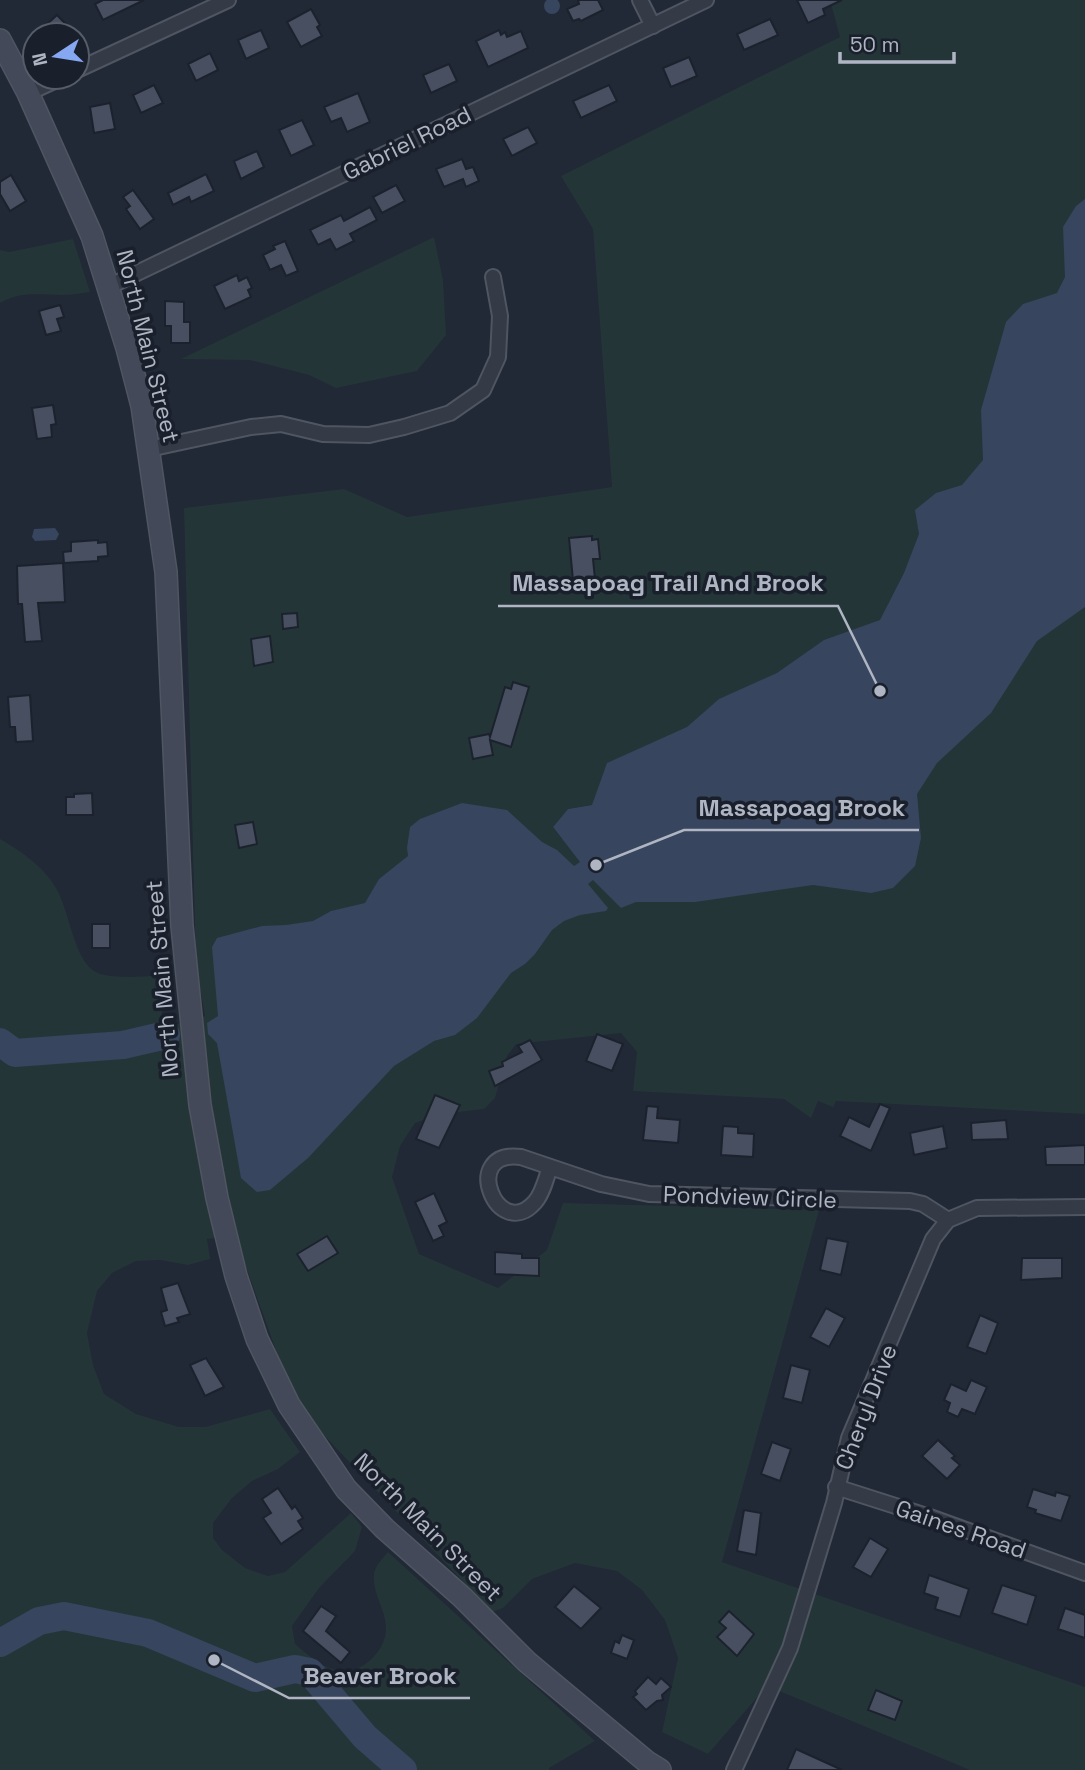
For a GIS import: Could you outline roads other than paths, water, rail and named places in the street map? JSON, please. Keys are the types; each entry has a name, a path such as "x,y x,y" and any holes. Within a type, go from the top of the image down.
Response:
{"main road":[{"name":"North Main Street","path":"0,40 28,93 92,236 142,406 166,572 181,926 200,1105 217,1198 257,1339 289,1405 346,1489 527,1662 660,1770"}],"street":[{"path":"91,64 228,0"},
{"path":"640,0 653,26"},
{"name":"Gabriel Road","path":"108,287 706,0"},
{"path":"28,93 32,91"},
{"path":"149,449 251,427 281,424 323,434 369,435 450,413 483,390 498,357 500,316 493,277"},
{"name":"Pondview Circle","path":"550,1167 540,1195 527,1208 516,1211 504,1209 495,1202 489,1192 489,1175 494,1165 504,1158 521,1157 601,1184 649,1194 910,1201 923,1204 948,1220"},
{"path":"948,1220 977,1208 996,1206 1085,1208"},
{"name":"Cheryl Drive","path":"734,1770 790,1648 834,1503 849,1438 933,1239 948,1220"},
{"name":"Gaines Road","path":"836,1487 930,1517 1085,1573"}],"water":[{"path":"552,-2 558,0 558,12 552,14 546,12 544,6 546,0"},
{"path":"1085,199 1085,607 1037,641 991,713 937,763 917,794 921,838 915,866 893,888 871,893 813,885 695,902 636,902 621,908 593,880 588,884 608,908 606,911 580,915 564,921 552,930 535,954 511,973 477,1018 455,1035 434,1041 394,1066 308,1158 270,1190 257,1192 241,1178 217,1043 208,1034 207,1023 218,1016 212,947 217,938 262,926 313,921 331,911 365,903 379,879 408,856 410,827 420,819 462,803 507,810 542,842 557,850 574,866 580,862 553,827 568,809 592,805 607,763 687,727 719,699 777,673 824,640 880,620 904,573 919,534 915,510 936,493 962,485 983,460 981,410 1006,322 1023,304 1057,293 1065,277 1063,227 1076,206"},
{"path":"55,528 59,534 56,540 35,541 32,537 34,529"}],"waterway":[{"path":"0,1042 15,1053 123,1045 166,1035"},
{"path":"0,1643 39,1621 64,1616 148,1633 255,1678 295,1669 310,1672 365,1737 403,1770"}],"place":[{"name":"Massapoag Trail And Brook","path":"880,691"},
{"name":"Massapoag Brook","path":"596,865"},
{"name":"Beaver Brook","path":"214,1660"}]}
